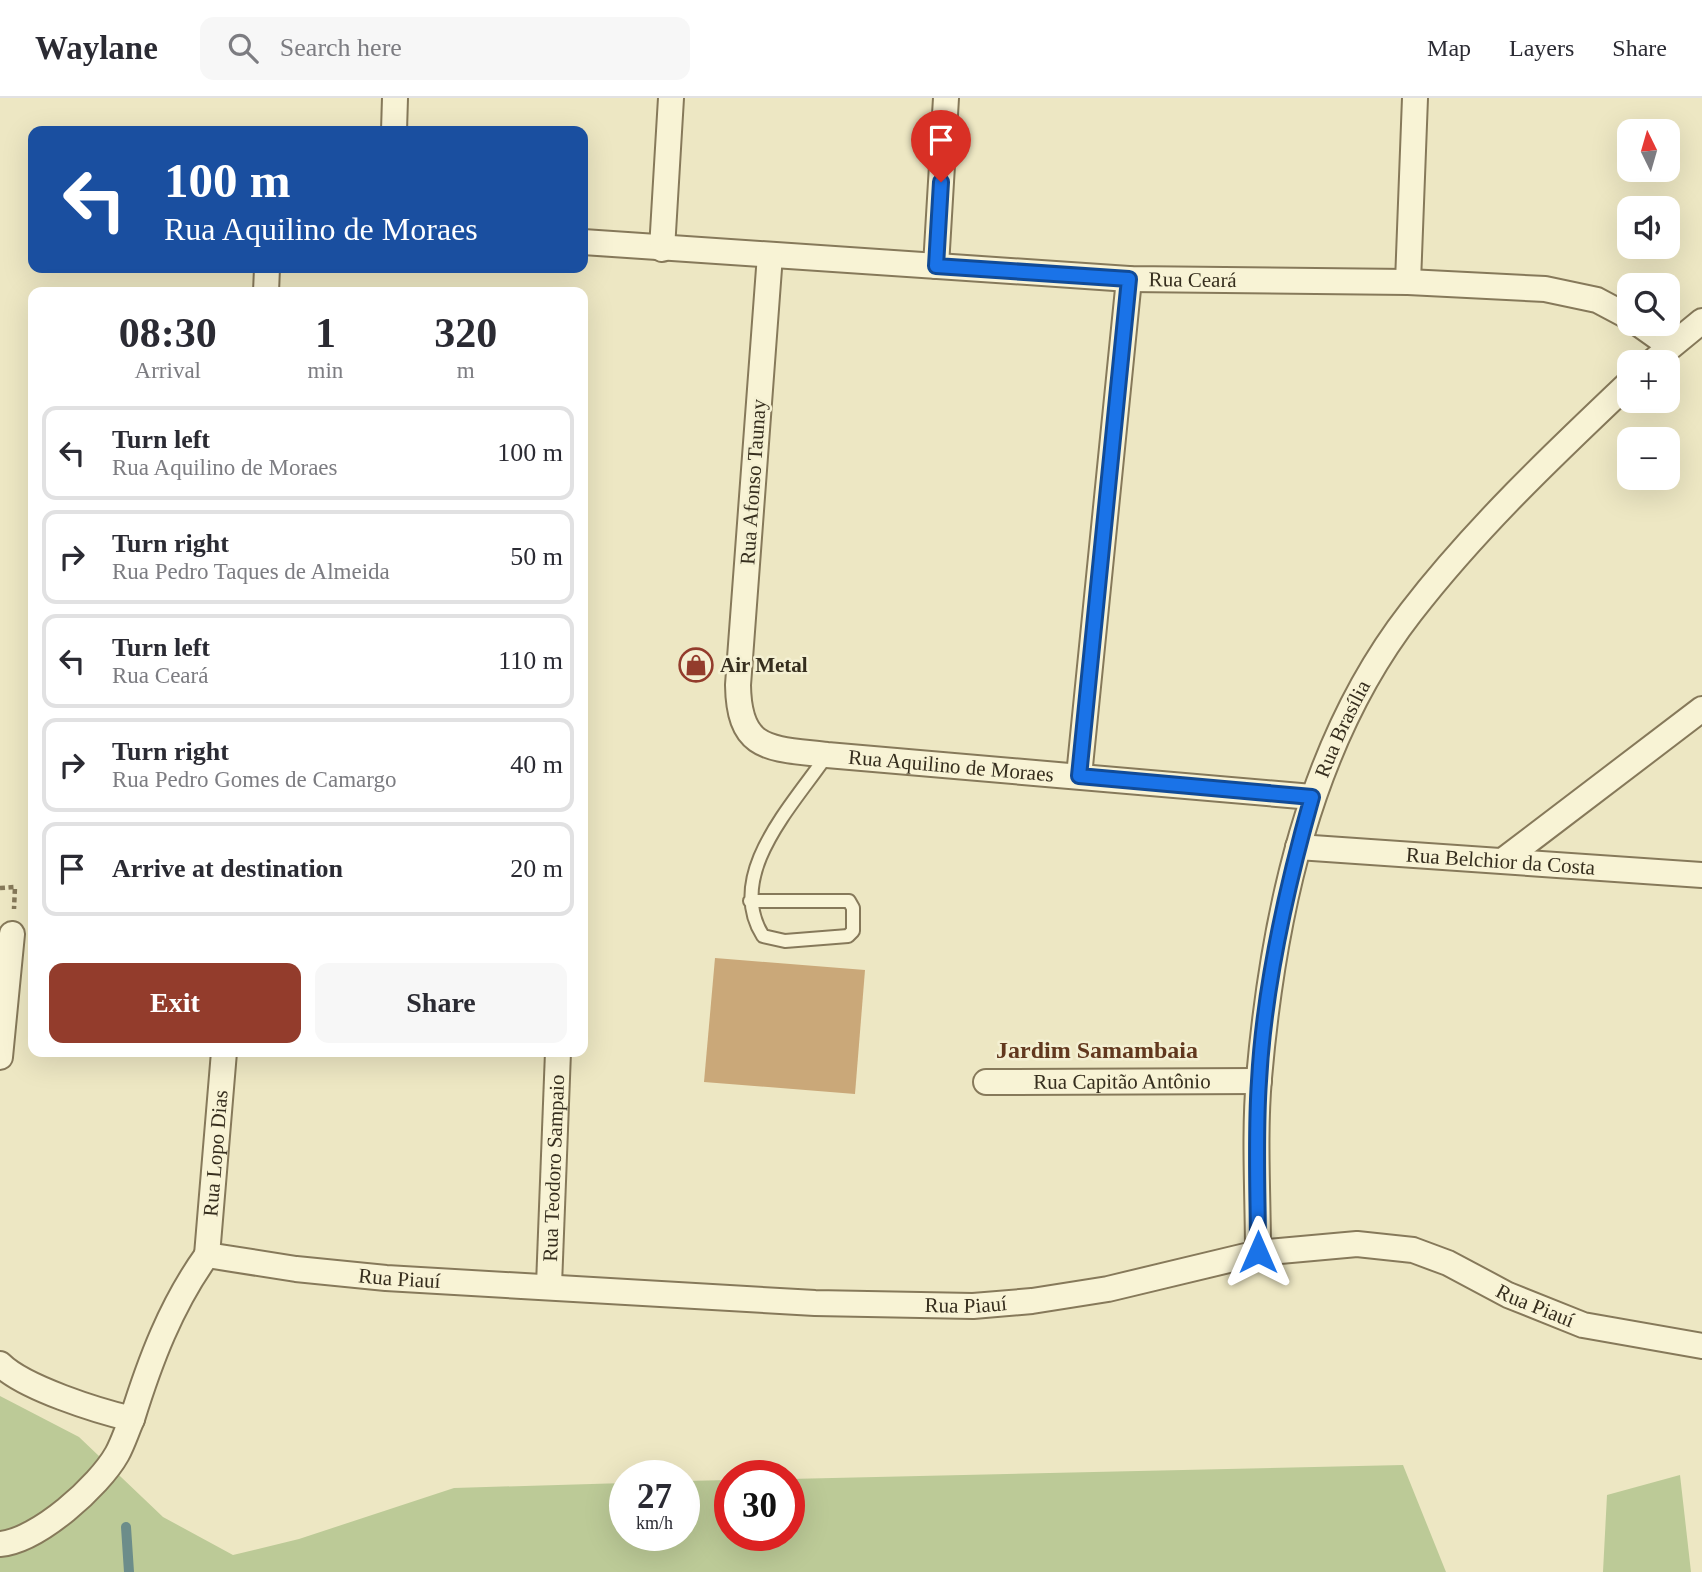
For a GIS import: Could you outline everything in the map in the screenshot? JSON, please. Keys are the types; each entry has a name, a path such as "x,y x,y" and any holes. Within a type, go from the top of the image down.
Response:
{"street":[{"path":"394,126 395,98"},
{"path":"662,249 671,98"},
{"path":"936,266 946,98"},
{"path":"1408,282 1415,98"},
{"name":"Rua Ceará","path":"588,242 1129,279 1408,282 1571,293 1597,300 1617,311"},
{"name":"Rua Afonso Taunay","path":"738,708 770,255"},
{"path":"1079,776 1129,279"},
{"path":"1666,350 1702,321"},
{"name":"Rua Brasília","path":"1258,1252 1259,1081 1269,990 1298,847 1312,797 1339,731 1367,679 1409,614 1465,548 1617,394"},
{"name":"Rua Aquilino de Moraes","path":"738,708 743,726 753,740 774,748 827,755 1312,797"},
{"path":"1505,859 1702,709"},
{"name":"Rua Belchior da Costa","path":"1298,847 1505,859 1702,875"},
{"path":"0,1057 12,934"},
{"name":"Rua Lopo Dias","path":"207,1255 224,1057"},
{"name":"Rua Teodoro Sampaio","path":"549,1285 558,1057"},
{"name":"Rua Capitão Antônio","path":"986,1082 1259,1081"},
{"name":"Rua Piauí","path":"207,1255 296,1269 386,1278 549,1285 815,1303 973,1306 1032,1301 1108,1289 1258,1252 1357,1244 1413,1250 1448,1264 1508,1295 1583,1325 1702,1346"},
{"path":"0,1544 8,1544 52,1521 84,1493 117,1455 166,1326 186,1284 207,1255"},
{"path":"0,1364 10,1374 83,1405 132,1419"}],"lane":[{"path":"750,901 849,901 853,908 853,931 848,936 785,941 763,936 754,921 750,901 756,861 827,755"}],"green space":[{"path":"0,1396 79,1437 163,1517 233,1555 299,1539 454,1488 609,1483 609,1551 700,1551 700,1481 714,1480 714,1551 805,1551 805,1479 1403,1465 1446,1572 0,1572"},
{"path":"1680,1475 1691,1572 1603,1572 1607,1495"}],"building":[{"path":"715,958 865,970 855,1094 704,1082"}],"waterway":[{"path":"126,1527 129,1572"}],"place":[{"name":"Air Metal","path":"696,665"}],"district":[{"name":"Jardim Samambaia","path":"1097,1050"}],"route":[{"path":"941,182 936,266 1129,279 1079,776 1312,797 1298,847 1269,990 1259,1081 1258,1252"}]}
